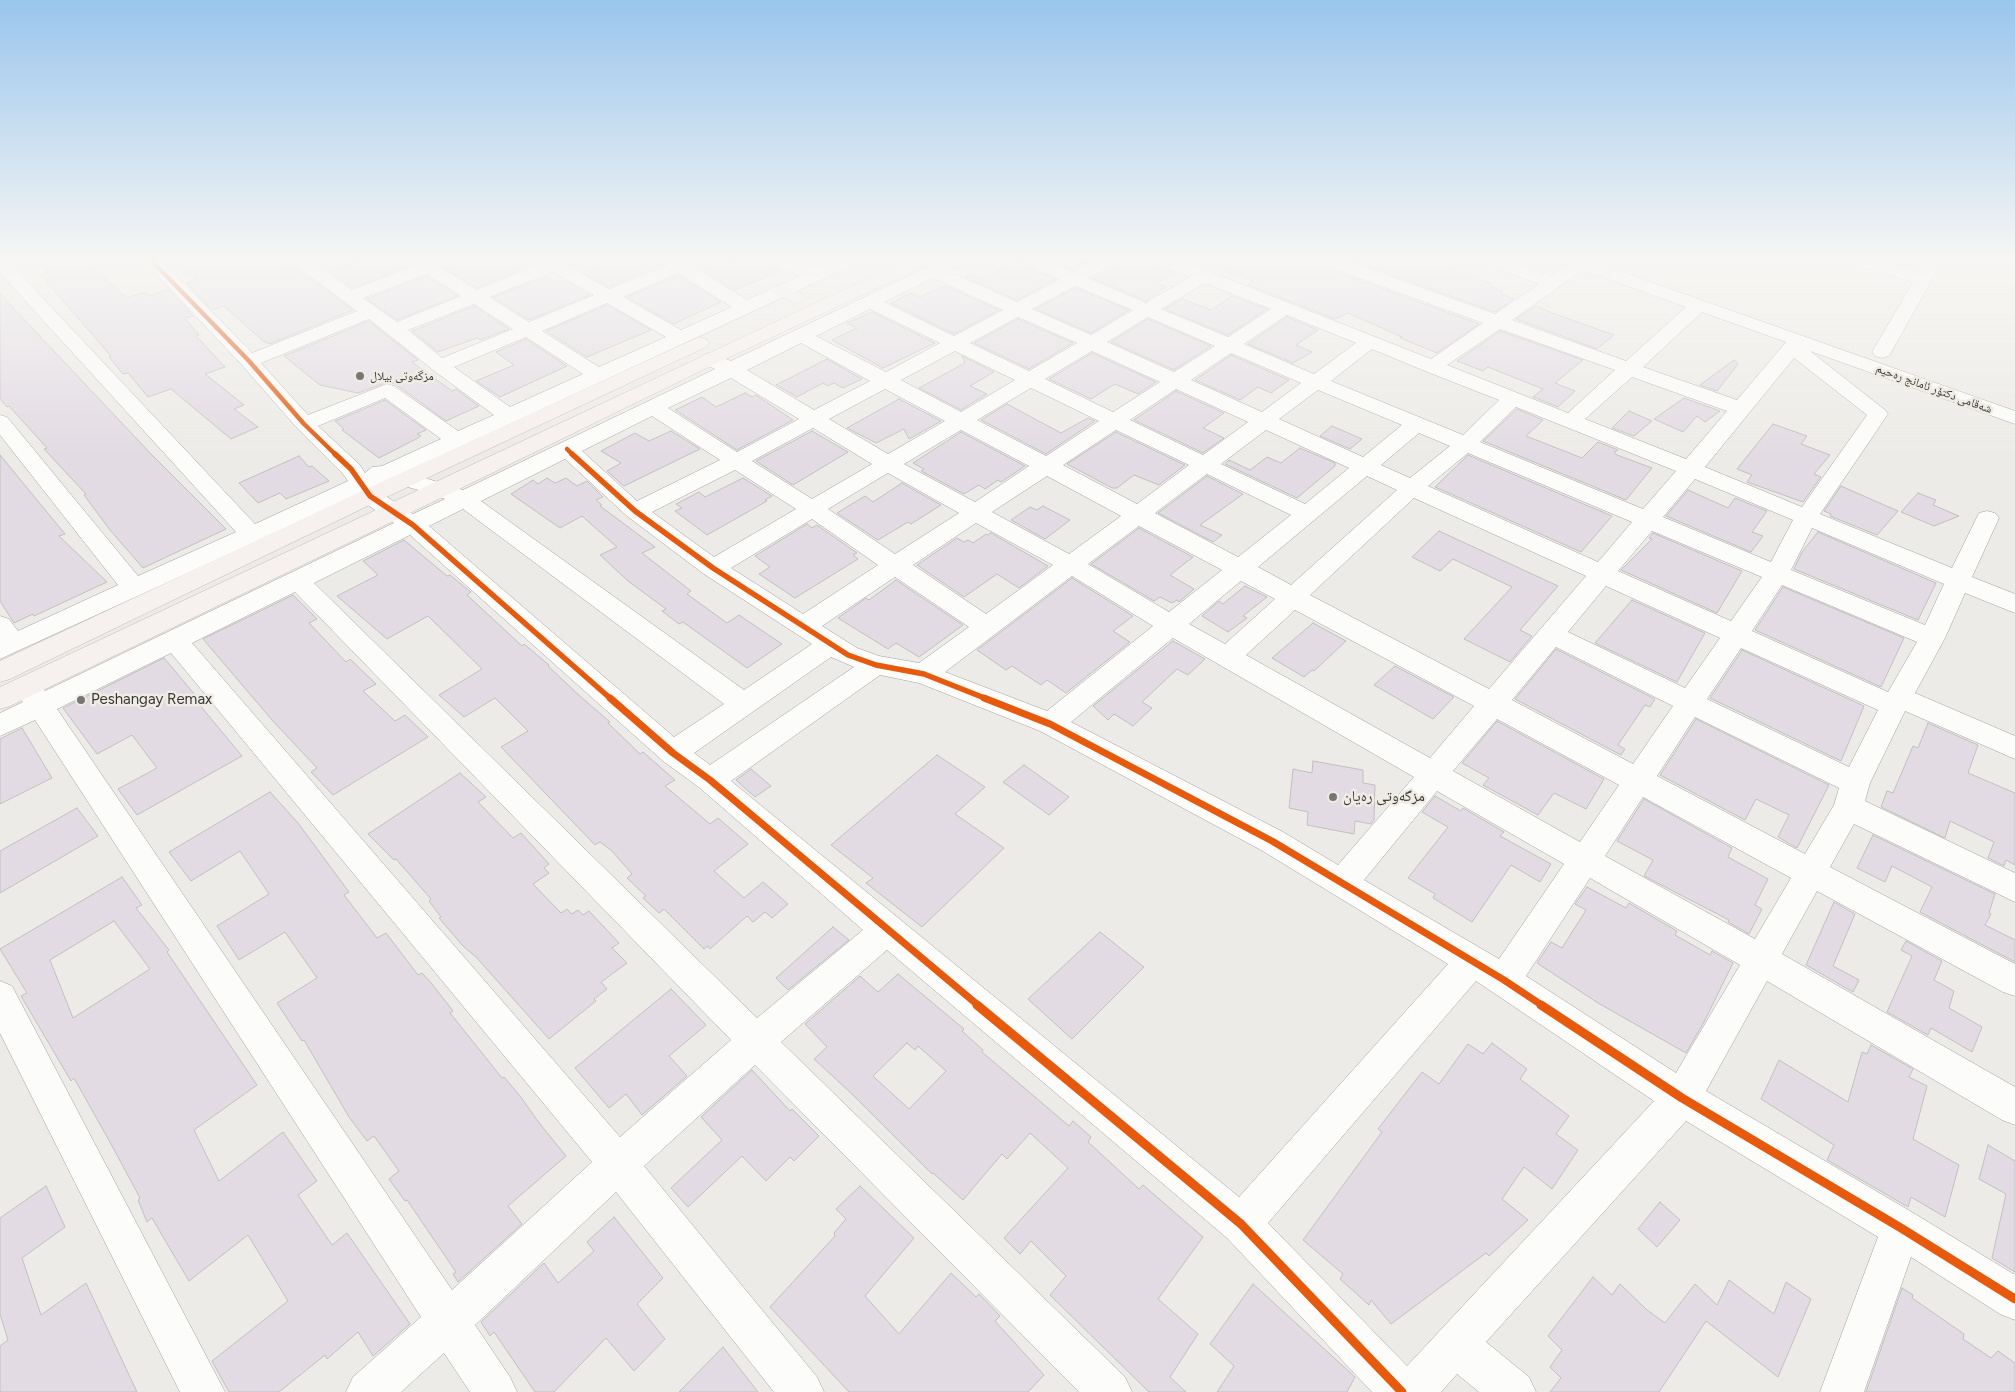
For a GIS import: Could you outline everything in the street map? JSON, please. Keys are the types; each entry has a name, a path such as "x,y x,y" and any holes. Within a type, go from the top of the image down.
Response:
{"main road":[{"path":"16,691 361,483 395,476 721,325"},
{"path":"16,691 403,519 440,490 802,325"}],"street":[{"path":"58,325 250,534"},
{"path":"214,325 249,361 304,424 361,483 673,753 710,780 887,930 1242,1224 1402,1392"},
{"path":"249,361 339,325"},
{"path":"389,325 440,366 509,416"},
{"path":"395,329 405,325"},
{"path":"519,325 598,375"},
{"path":"440,366 539,325"},
{"path":"659,325 680,337"},
{"path":"4,640 134,588 361,483 395,476 456,440 706,325"},
{"path":"0,725 16,691 174,640 297,580 403,519 464,499 652,407 720,364 800,335 821,325"},
{"path":"918,325 1307,514"},
{"path":"635,510 736,462 990,325"},
{"path":"1051,325 1736,634 2015,748"},
{"path":"712,568 1122,325"},
{"path":"1185,325 1316,382 1467,443 1932,638"},
{"path":"803,626 1260,325"},
{"path":"1327,325 1807,516 2015,604"},
{"path":"1432,367 1492,325"},
{"path":"1509,325 1741,409"},
{"path":"1571,421 1677,325"},
{"name":"شەقامی دکتۆر ئامانج رەحیم","path":"1747,325 1796,344 1949,393 2015,418"},
{"name":"شەقامی دکتۆر ئامانج رەحیم","path":"1803,325 1971,382"},
{"path":"1882,352 1898,325"},
{"path":"800,335 2015,981"},
{"path":"924,674 1371,341"},
{"path":"1342,883 1796,344 1878,414 1807,516 1777,573 1504,980"},
{"path":"720,364 888,464 1070,565 1171,625 1761,960 2015,1107"},
{"path":"304,424 387,390 456,440"},
{"path":"1227,657 1412,488 1467,443 1514,398"},
{"path":"652,407 812,509 987,627"},
{"path":"0,421 134,588"},
{"path":"1050,724 1418,423"},
{"path":"567,449 635,510 712,568 848,655 876,665 924,674 1050,724 1272,841 1504,980 1682,1098 1901,1228 2015,1299"},
{"path":"395,476 464,499 743,703"},
{"path":"1412,1392 1682,1098 1852,795 1897,701 1932,638 1988,518"},
{"path":"297,580 756,1041 1110,1392"},
{"path":"1551,634 1691,702 2015,888"},
{"path":"174,640 618,1164 802,1392"},
{"path":"673,753 831,644"},
{"path":"710,780 876,665"},
{"path":"16,691 495,1392"},
{"path":"368,1392 448,1322 618,1164 756,1041 887,930"},
{"path":"1242,1224 1472,961"},
{"path":"0,997 203,1392"},
{"path":"1842,1392 1901,1228"},
{"path":"1454,1345 1514,1392"}],"building":[{"path":"0,325 29,325 152,455 226,529 143,568 110,530 84,495 86,494 44,449 47,448 9,406 7,407 0,399"},
{"path":"84,325 191,325 199,335 196,336 225,367 205,374 244,405 234,409 258,427 231,439 171,389 148,397 128,373 123,374 109,357 111,356"},
{"path":"245,325 316,325 270,344 263,341"},
{"path":"359,325 374,325 418,360 412,362 452,391 456,389 479,406 446,421 395,384 388,382 358,393 320,385 284,356"},
{"path":"427,325 503,325 509,329 480,340 477,338 438,352 412,331"},
{"path":"560,325 642,325 651,330 587,357 546,331"},
{"path":"851,325 898,325 935,343 883,368 832,340 857,328"},
{"path":"936,325 971,325 954,334"},
{"path":"1007,325 1032,325 1073,343 1029,369 974,343"},
{"path":"1073,325 1104,325 1091,333"},
{"path":"1138,325 1162,325 1211,346 1174,370 1111,342"},
{"path":"1204,325 1243,325 1228,335"},
{"path":"1276,325 1306,325 1318,330 1296,345 1312,352 1293,363 1248,344"},
{"path":"1375,325 1478,325 1437,353 1400,338 1402,337"},
{"path":"1532,325 1586,325 1614,335 1597,349"},
{"path":"1500,331 1583,360 1555,383 1575,391 1558,407 1533,397 1543,389 1488,367 1483,371 1457,361"},
{"path":"526,339 567,366 500,397 476,381 514,365 496,352"},
{"path":"1092,353 1156,382 1138,394 1115,384 1091,399 1049,379"},
{"path":"1231,355 1289,380 1271,393 1258,387 1240,400 1195,380"},
{"path":"962,356 994,372 970,386 987,394 961,410 919,388 965,363"},
{"path":"827,359 862,379 843,388 834,383 828,386 823,383 797,397 776,385"},
{"path":"1734,360 1738,364 1717,391 1700,385"},
{"path":"1176,391 1224,413 1203,428 1224,438 1203,453 1134,420"},
{"path":"745,393 752,397 756,395 793,420 737,450 675,410 702,397 716,407"},
{"path":"1684,398 1720,411 1705,422 1697,416 1683,432 1654,419"},
{"path":"899,399 941,421 909,439 904,429 876,443 847,428"},
{"path":"385,400 426,430 417,434 421,436 418,438 379,458 342,430 344,429 335,421"},
{"path":"1007,404 1061,433 1088,418 1095,421 1046,454 981,420"},
{"path":"1517,409 1543,420 1526,436 1582,458 1598,442 1618,450 1614,452 1617,455 1652,468 1626,500 1483,441"},
{"path":"1629,411 1652,421 1634,436 1612,428"},
{"path":"1773,424 1807,436 1801,444 1830,455 1814,474 1821,477 1803,502 1747,482 1752,475 1737,469"},
{"path":"1332,426 1362,439 1350,449 1320,436"},
{"path":"671,431 700,449 624,486 607,471 621,463 601,451 635,433 649,441"},
{"path":"812,431 848,452 793,485 756,461"},
{"path":"961,432 1025,466 1001,482 998,480 985,489 979,485 964,494 921,471 924,469 913,463"},
{"path":"1116,432 1185,465 1159,485 1134,475 1117,488 1112,488 1067,464"},
{"path":"1300,448 1335,463 1335,466 1297,498 1225,464 1229,460 1250,470 1267,457 1281,463"},
{"path":"0,455 65,534 59,536 107,582 34,616 33,614 14,623 0,601"},
{"path":"1468,455 1612,516 1581,552 1435,487"},
{"path":"299,456 309,467 312,466 329,481 286,499 280,493 258,503 239,483"},
{"path":"1207,476 1243,494 1200,525 1222,535 1213,542 1158,513"},
{"path":"547,478 555,483 566,478 577,486 587,481 603,497 596,500 602,505 600,506 655,547 642,553 691,591 687,594 727,623 739,615 782,644 747,668 683,622 679,624 662,611 666,609 628,581 600,555 617,547 582,516 560,528 511,494 533,480 538,484"},
{"path":"743,478 772,496 765,500 767,501 707,535 675,511 682,508 676,504 699,492 705,497"},
{"path":"902,483 941,505 911,524 908,522 878,540 837,513 865,496 873,502"},
{"path":"1841,486 1898,511 1877,535 1830,516 1831,514 1824,511"},
{"path":"1688,490 1728,508 1735,498 1767,511 1752,532 1763,536 1751,552 1666,516"},
{"path":"1918,493 1936,500 1933,505 1959,516 1934,526 1901,512"},
{"path":"1043,506 1070,520 1045,539 1011,520 1030,507 1037,510"},
{"path":"807,524 812,528 817,525 857,553 853,555 858,559 795,598 759,574 770,567 755,556"},
{"path":"1139,528 1193,557 1170,575 1194,589 1179,602 1177,600 1172,603 1160,597 1154,601 1091,564"},
{"path":"1439,531 1558,586 1520,630 1532,636 1510,662 1464,639 1512,587 1453,559 1440,571 1412,557"},
{"path":"1818,532 1936,583 1918,620 1794,569 1802,552"},
{"path":"991,533 1048,566 1019,588 997,574 964,597 917,565 957,538 964,542 968,540 973,543 986,534"},
{"path":"1653,533 1742,571 1717,613 1621,570 1652,539 1649,538"},
{"path":"404,540 447,576 450,575 471,592 467,595 522,646 524,644 549,665 582,698 610,722 608,723 640,754 643,752 675,780 665,786 710,824 718,818 748,844 714,871 744,898 763,882 788,904 772,918 765,912 753,922 747,916 710,949 708,946 704,949 664,909 659,913 643,898 646,896 627,878 632,874 612,851 600,842 595,845 501,747 528,731 495,698 464,717 439,695 482,669 428,616 387,639 337,596 378,575 363,561"},
{"path":"1072,578 1133,616 1113,631 1130,642 1066,693 1047,680 1041,685 1012,666 1006,670 977,650"},
{"path":"896,580 963,625 919,657 896,643 888,649 838,618 866,598 869,600"},
{"path":"1245,586 1267,597 1243,616 1247,618 1228,632 1202,616 1219,601 1223,604"},
{"path":"1783,587 1904,638 1881,687 1755,630"},
{"path":"293,595 317,619 309,623 346,662 350,659 376,684 363,691 395,721 405,715 428,737 333,795 311,772 317,768 272,720 203,639"},
{"path":"1632,600 1705,633 1677,682 1595,643"},
{"path":"1313,623 1346,641 1314,671 1312,670 1304,677 1272,658"},
{"path":"1173,641 1205,659 1188,675 1177,669 1142,702 1152,708 1133,726 1114,714 1108,720 1093,706"},
{"path":"1556,649 1655,699 1650,707 1645,705 1618,745 1625,749 1621,755 1515,699"},
{"path":"1742,650 1864,706 1841,761 1710,698"},
{"path":"164,658 201,702 198,703 242,756 137,815 118,789 157,768 132,735 97,754 63,708"},
{"path":"1395,666 1454,697 1433,719 1374,685"},
{"path":"1696,719 1829,785 1797,848 1778,837 1789,815 1756,799 1745,820 1660,775"},
{"path":"1497,721 1604,779 1586,809 1554,793 1538,815 1483,785 1489,778 1462,763"},
{"path":"1928,723 1978,745 1968,773 2015,793 2015,865 2006,860 2004,866 1988,858 1994,842 1950,821 1945,838 1881,807 1887,791 1893,793 1913,746 1918,748"},
{"path":"22,728 52,778 0,804 0,739"},
{"path":"937,755 985,787 955,814 1004,848 922,927 866,883 873,878 831,845"},
{"name":"مزگەوتی رەیان","path":"1313,761 1363,770 1363,783 1375,785 1374,820 1371,824 1355,821 1354,834 1307,825 1308,812 1289,808 1293,769 1312,773"},
{"path":"1024,765 1069,797 1049,815 1003,782"},
{"path":"751,769 771,786 755,797 736,780"},
{"path":"460,773 486,797 478,802 513,838 521,833 549,864 544,868 549,873 533,884 561,913 567,909 572,914 578,910 583,915 589,911 619,943 612,948 627,963 601,982 607,989 594,999 596,1001 549,1039 439,918 441,917 429,901 431,899 396,859 394,860 368,834"},
{"path":"270,792 298,823 349,892 344,895 377,938 386,933 418,975 422,973 432,984 453,1011 450,1013 502,1078 504,1077 520,1096 566,1156 508,1206 522,1224 458,1282 453,1274 456,1272 407,1200 405,1201 389,1179 399,1171 374,1136 367,1141 349,1117 304,1040 302,1041 277,1003 317,978 285,932 239,960 217,926 269,894 240,851 191,881 169,852"},
{"path":"1435,796 1461,811 1463,808 1504,832 1500,836 1551,864 1540,882 1511,865 1472,922 1433,898 1435,894 1408,878 1448,827 1422,812"},
{"path":"1644,799 1732,848 1728,857 1768,879 1755,905 1762,909 1749,934 1728,922 1729,920 1644,876 1653,860 1617,841"},
{"path":"77,808 98,836 0,893 0,851"},
{"path":"1873,835 1995,894 1989,913 1991,914 1985,925 2015,940 2015,962 1920,912 1932,887 1892,866 1885,882 1857,868"},
{"path":"122,877 142,905 136,908 169,950 167,952 257,1085 194,1130 219,1181 283,1132 317,1181 298,1195 332,1245 347,1233 410,1324 373,1356 358,1332 327,1359 325,1355 279,1392 229,1392 212,1361 288,1301 248,1235 189,1281 152,1218 147,1222 138,1200 140,1198 111,1144 74,1078 71,1081 21,996 27,993 0,949","holes":["114,921 150,969 73,1018 50,960"]},
{"path":"1587,887 1626,908 1629,903 1677,931 1675,935 1710,955 1712,951 1733,963 1704,1022 1686,1053 1598,1003 1537,963 1551,942 1562,948 1586,910 1575,904"},
{"path":"1834,902 1855,914 1833,966 1859,980 1853,992 1806,965"},
{"path":"833,927 849,940 788,990 776,978"},
{"path":"1100,932 1144,967 1072,1039 1028,999"},
{"path":"1906,941 1942,961 1934,980 1954,991 1949,1008 1982,1027 1972,1052 1931,1028 1928,1035 1887,1012 1912,956 1901,950"},
{"path":"898,974 964,1029 962,1031 983,1050 982,1052 1069,1126 1073,1121 1091,1137 1088,1142 1139,1189 1143,1185 1203,1237 1158,1299 1198,1334 1170,1377 1186,1392 1149,1392 1050,1295 1066,1276 1031,1241 1020,1254 1004,1238 1068,1168 1030,1133 1007,1159 1002,1154 963,1200 932,1174 814,1059 827,1047 805,1024 860,976 878,992","holes":["907,1043 915,1050 918,1046 946,1071 909,1109 873,1076"]},
{"path":"671,989 706,1025 669,1056 687,1076 642,1115 626,1094 609,1108 575,1068"},
{"path":"1492,1043 1527,1069 1520,1079 1569,1116 1556,1134 1578,1150 1552,1189 1524,1167 1502,1199 1528,1220 1489,1256 1486,1253 1391,1324 1371,1300 1369,1305 1340,1279 1343,1274 1303,1240 1382,1132 1378,1129 1422,1072 1439,1084 1468,1044 1483,1054"},
{"path":"1871,1045 1913,1069 1909,1077 1927,1086 1913,1139 1959,1165 1945,1217 1911,1197 1908,1207 1827,1160 1834,1145 1761,1099 1779,1060 1848,1102 1862,1052 1867,1054"},
{"path":"752,1070 790,1111 792,1109 819,1136 794,1161 790,1157 766,1181 742,1156 688,1207 671,1188 722,1140 701,1117"},
{"path":"1988,1145 2015,1161 2015,1272 1992,1258 2006,1194 1979,1179"},
{"path":"46,1186 65,1227 22,1258 41,1315 86,1283 137,1392 0,1392 0,1346 8,1340 0,1314 0,1218"},
{"path":"860,1186 914,1238 865,1296 899,1334 951,1273 976,1297 979,1294 1000,1316 995,1321 1044,1375 1028,1392 849,1392 770,1307 835,1236 834,1233 846,1219 836,1209"},
{"path":"1660,1202 1680,1220 1657,1247 1638,1229"},
{"path":"614,1217 663,1278 637,1304 665,1339 634,1371 606,1338 554,1392 535,1392 494,1332 490,1336 481,1322 544,1263 558,1283 594,1251 587,1242"},
{"path":"1593,1277 1612,1295 1620,1284 1647,1310 1665,1323 1695,1284 1717,1305 1729,1280 1774,1314 1786,1282 1811,1299 1778,1377 1706,1321 1659,1392 1550,1392 1561,1378 1550,1367 1562,1350 1548,1336"},
{"path":"1253,1284 1355,1377 1347,1392 1217,1392 1234,1366 1210,1344"},
{"path":"1902,1288 1913,1295 1912,1298 1964,1334 1963,1339 1991,1358 1998,1351 2015,1363 2015,1392 1866,1392"},
{"path":"723,1347 758,1392 679,1392"}],"cycle path":[{"path":"214,325 249,361 304,424 351,469 370,496 413,525 673,753 710,780 887,930 1241,1224 1402,1392"},
{"path":"567,449 635,511 713,568 848,655 876,665 924,674 1050,724 1272,841 1504,980 1682,1098 1901,1228 2015,1299"}],"place":[{"name":"مزگەوتی بیلال","path":"360,376"},
{"name":"Peshangay Remax","path":"81,700"},
{"name":"مزگەوتی رەیان","path":"1333,797"}]}
